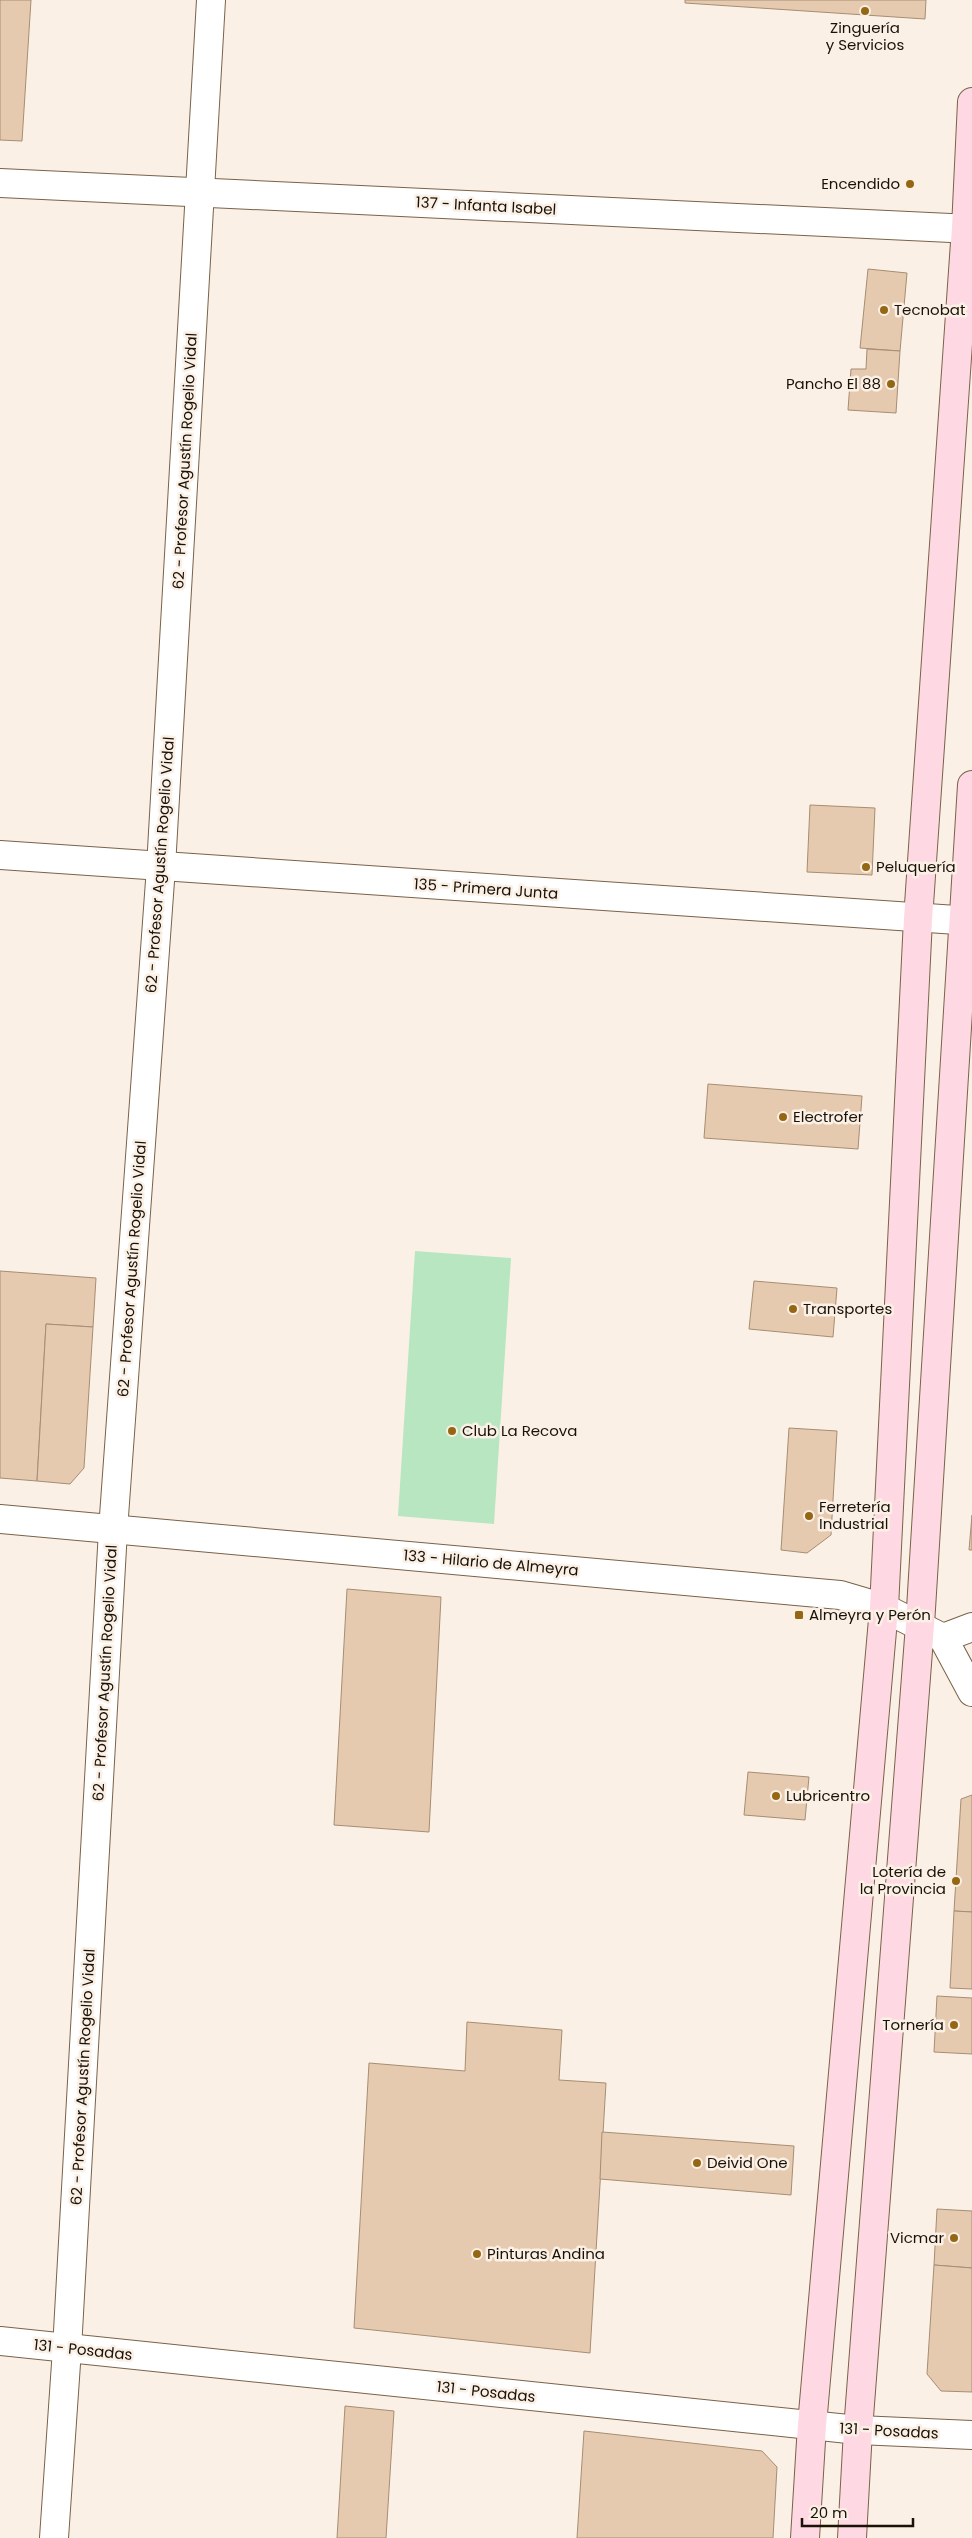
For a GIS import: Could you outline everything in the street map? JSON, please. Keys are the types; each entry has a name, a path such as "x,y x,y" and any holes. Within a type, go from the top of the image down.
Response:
{"main road":[{"path":"805,2538 812,2425 884,1608 918,919 969,229 972,102"},
{"path":"852,2538 858,2430 920,1625 968,921 972,785"}],"street":[{"name":"62 - Profesor Agustín Rogelio Vidal","path":"54,2538 67,2349 114,1530 161,867 211,0"},
{"name":"137 - Infanta Isabel","path":"0,183 969,229"},
{"name":"135 - Primera Junta","path":"0,855 968,921"},
{"name":"133 - Hilario de Almeyra","path":"0,1519 840,1595 884,1608 943,1638"},
{"path":"972,1628 943,1638 972,1692"},
{"name":"131 - Posadas","path":"0,2341 858,2430 972,2435"}],"green space":[{"name":"Club La Recova","path":"415,1251 511,1258 494,1524 398,1516"}],"building":[{"path":"0,0 31,0 22,141 0,140"},
{"name":"Zinguería y Servicios","path":"685,0 926,0 925,19 685,3"},
{"name":"Tecnobat","path":"868,269 907,273 900,351 860,348"},
{"path":"867,349 900,351 896,413 848,410 851,369 866,369"},
{"path":"810,805 875,808 872,875 807,872"},
{"name":"Electrofer","path":"708,1084 862,1096 858,1149 704,1138"},
{"path":"0,1271 96,1278 93,1327 46,1324 37,1481 0,1478"},
{"name":"Transportes","path":"754,1281 837,1288 833,1337 749,1329"},
{"path":"46,1324 93,1327 84,1468 70,1484 37,1481"},
{"path":"789,1428 837,1431 831,1535 807,1553 781,1550"},
{"path":"972,1515 972,1550 969,1550"},
{"path":"347,1589 441,1597 429,1832 334,1825"},
{"name":"Lubricentro","path":"748,1772 809,1777 805,1820 744,1815"},
{"path":"972,1795 972,1912 954,1911 961,1799"},
{"path":"954,1911 972,1912 972,1989 950,1988"},
{"name":"Tornería","path":"937,1996 972,1998 972,2054 934,2052"},
{"name":"Pinturas Andina","path":"467,2022 562,2030 559,2080 606,2083 590,2353 354,2328 369,2063 465,2071"},
{"name":"Deivid One","path":"602,2132 794,2146 791,2195 600,2179"},
{"name":"Vicmar","path":"937,2209 972,2211 972,2268 934,2265"},
{"path":"934,2265 972,2268 972,2392 941,2391 927,2374"},
{"path":"345,2406 394,2411 386,2538 337,2538"},
{"path":"584,2431 762,2451 777,2467 773,2538 577,2538"}],"place":[{"name":"Zinguería y Servicios","path":"865,11"},
{"name":"Encendido","path":"910,184"},
{"name":"Tecnobat","path":"884,310"},
{"name":"Pancho El 88","path":"891,384"},
{"name":"Peluquería","path":"866,867"},
{"name":"Electrofer","path":"783,1117"},
{"name":"Transportes","path":"793,1309"},
{"name":"Club La Recova","path":"452,1431"},
{"name":"Ferretería Industrial","path":"809,1516"},
{"name":"Almeyra y Perón","path":"799,1615"},
{"name":"Lubricentro","path":"776,1796"},
{"name":"Lotería de la Provincia","path":"956,1881"},
{"name":"Tornería","path":"954,2025"},
{"name":"Deivid One","path":"697,2163"},
{"name":"Vicmar","path":"954,2238"},
{"name":"Pinturas Andina","path":"477,2254"}]}
